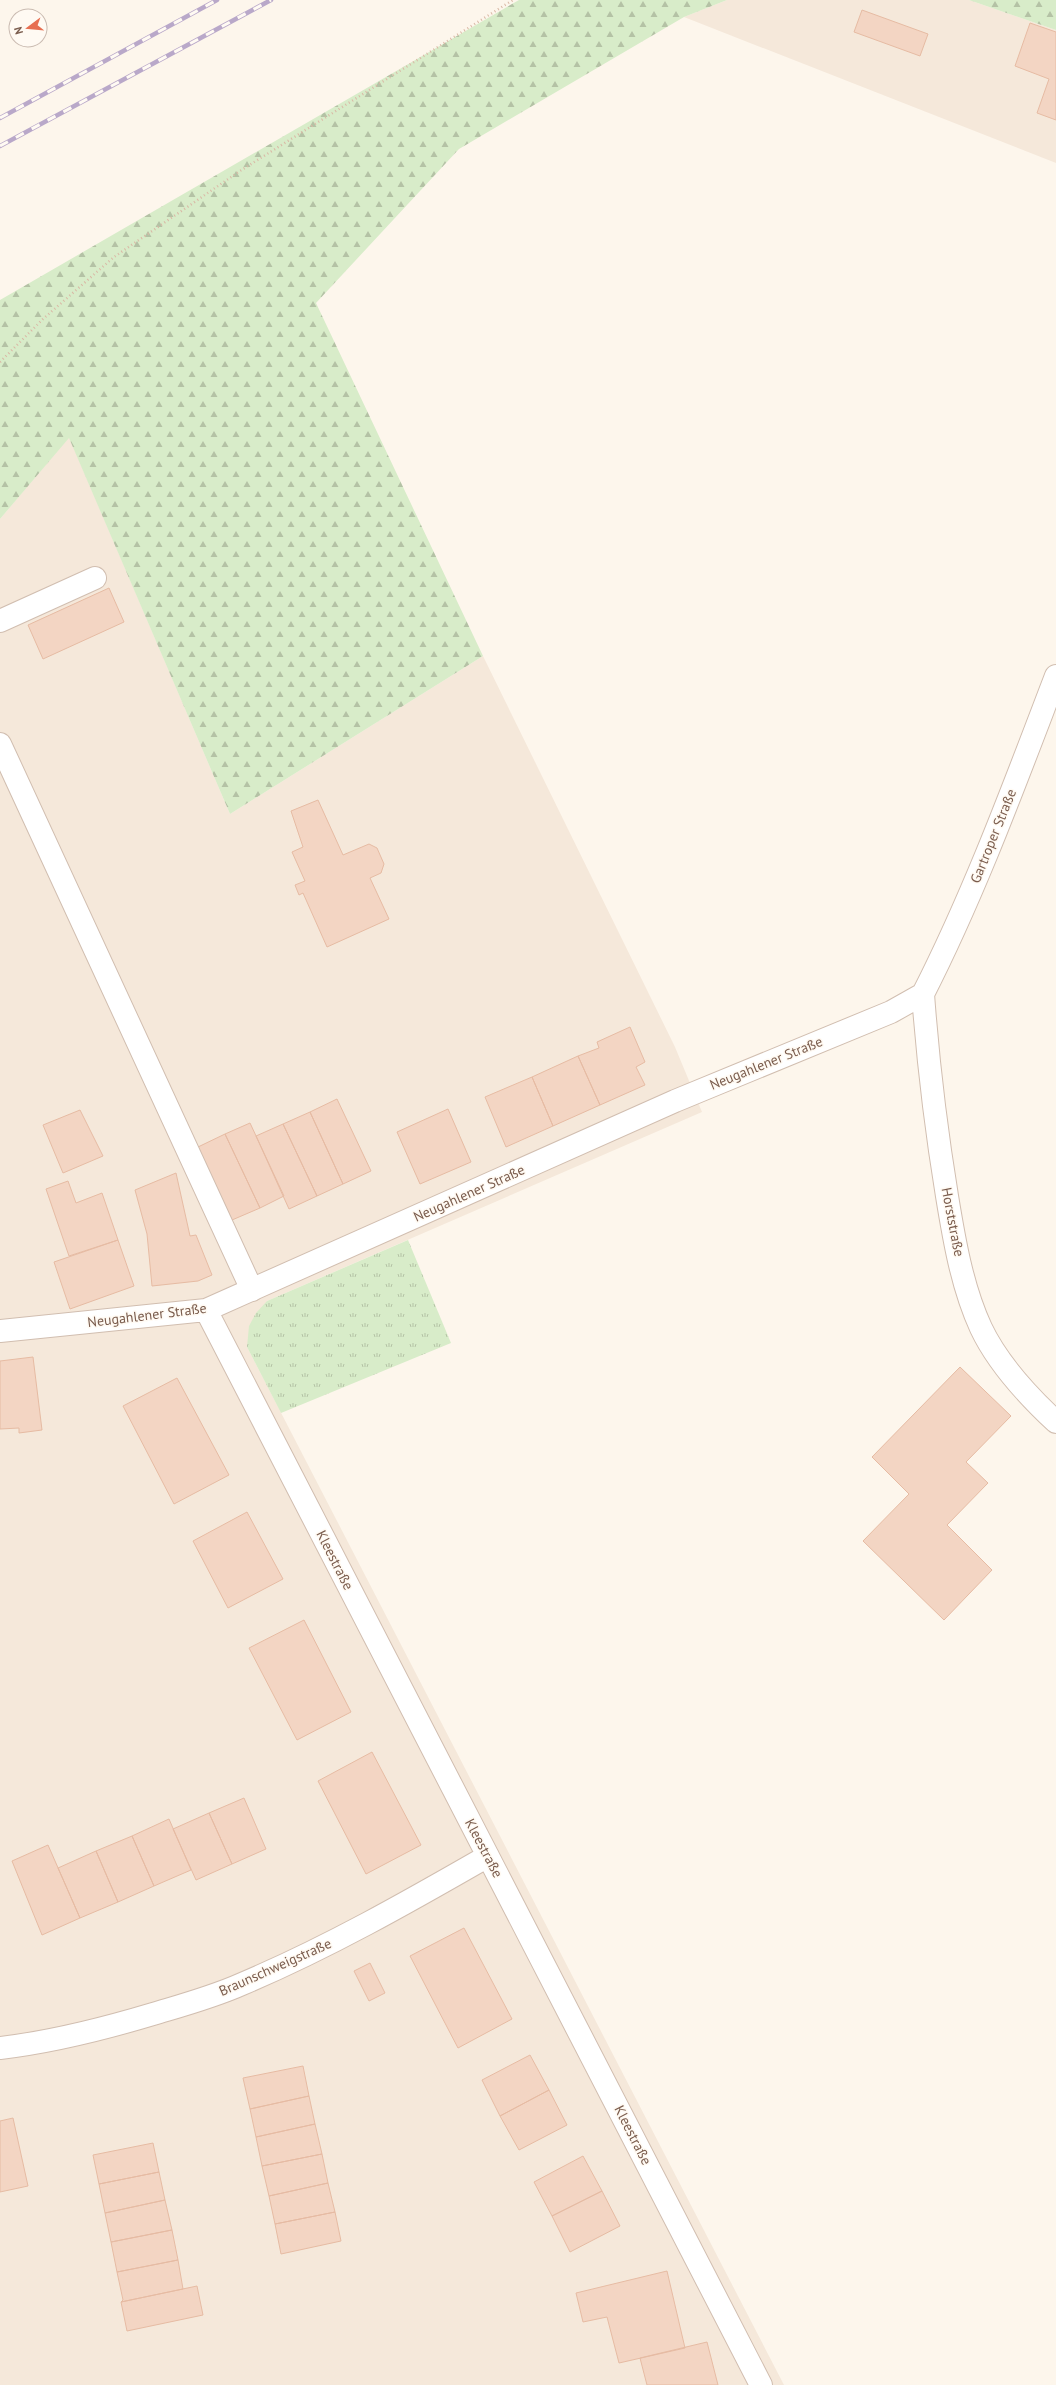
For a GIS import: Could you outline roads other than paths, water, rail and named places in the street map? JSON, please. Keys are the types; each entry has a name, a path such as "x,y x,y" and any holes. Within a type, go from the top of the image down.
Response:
{"street":[{"path":"0,622 95,578"},
{"name":"Gartroper Straße","path":"924,994 940,961 993,838 1056,676"},
{"path":"0,744 252,1290"},
{"name":"Neugahlener Straße","path":"0,1331 206,1310 675,1100 891,1012 924,994"},
{"name":"Horststraße","path":"924,994 938,1149 953,1234 966,1287 980,1327 1006,1369 1056,1422"},
{"name":"Kleestraße","path":"206,1310 761,2385"},
{"name":"Braunschweigstraße","path":"0,2048 66,2037 116,2025 241,1985 326,1944 410,1900 488,1856"}],"railway":[{"path":"0,118 217,0"},
{"path":"0,146 271,0"}]}
